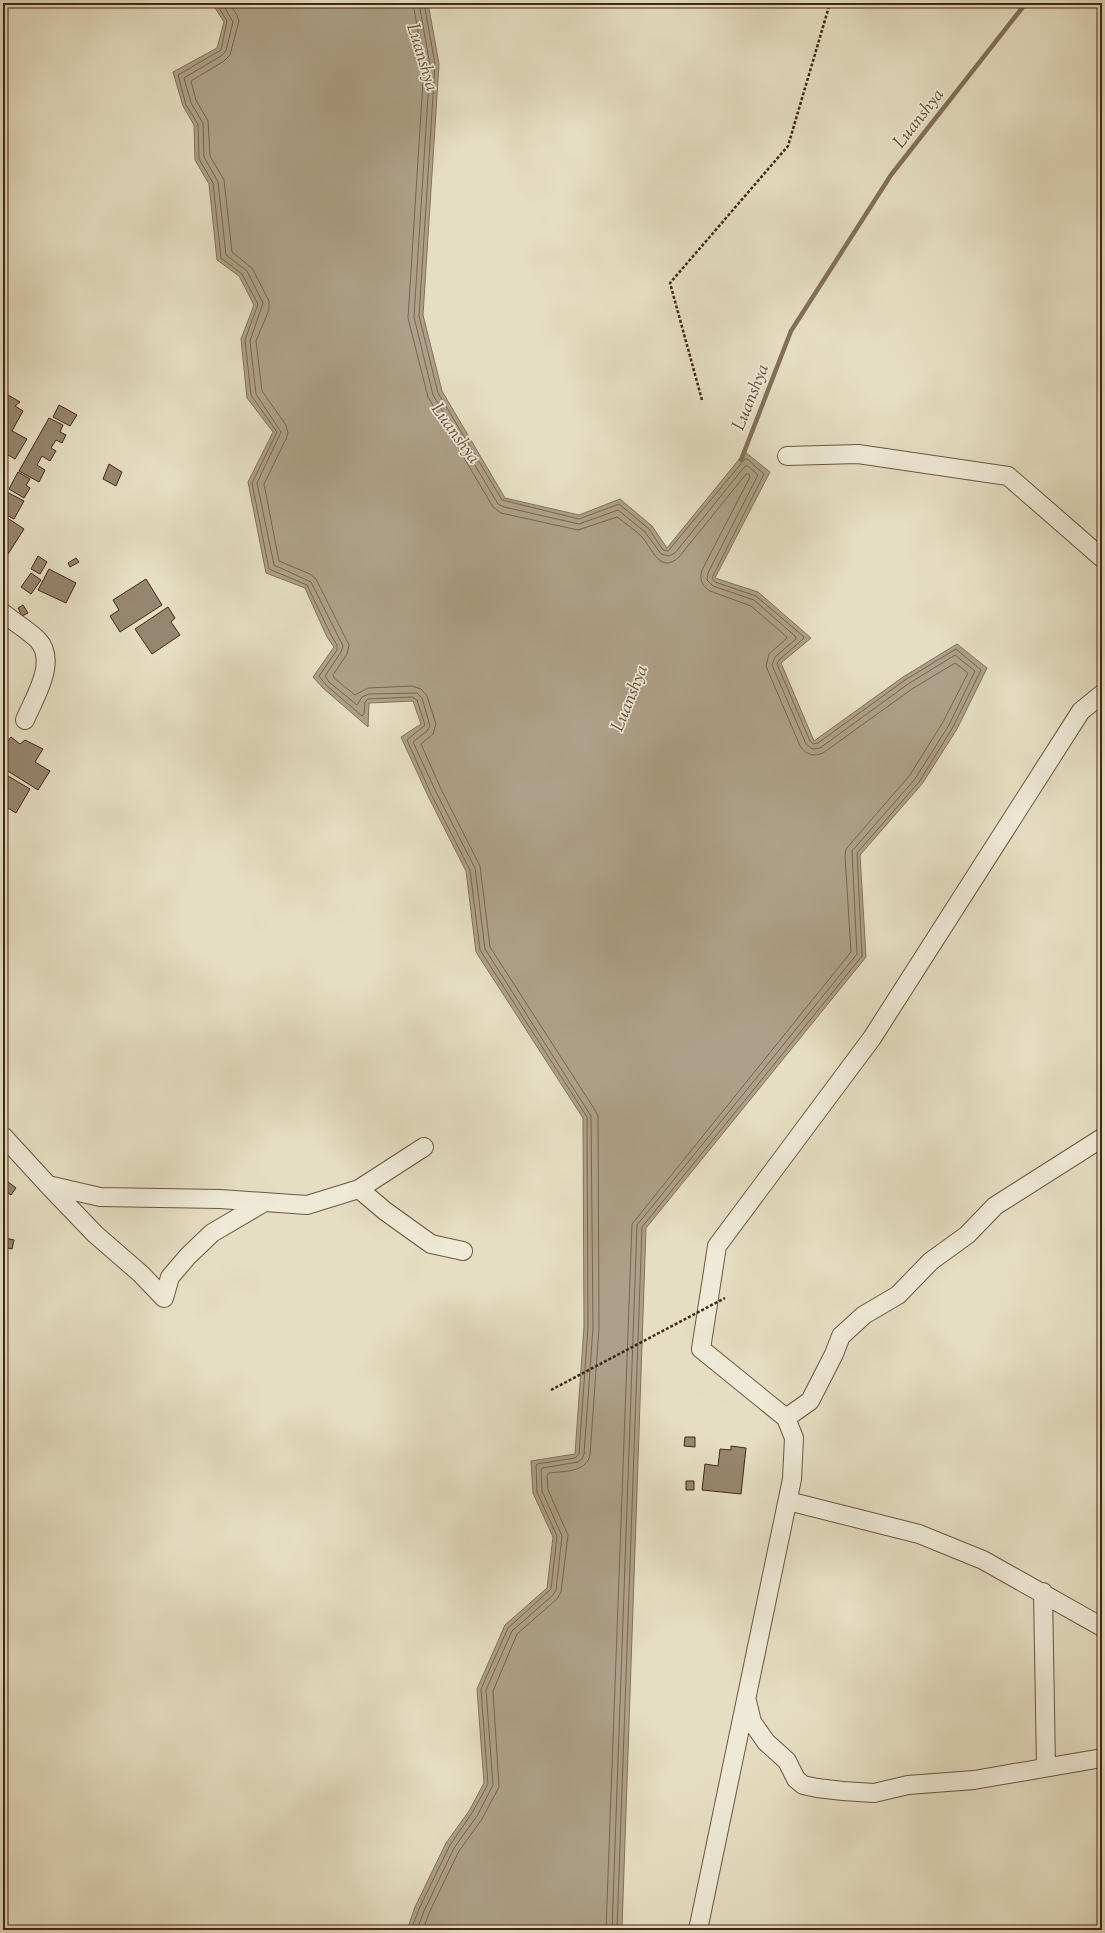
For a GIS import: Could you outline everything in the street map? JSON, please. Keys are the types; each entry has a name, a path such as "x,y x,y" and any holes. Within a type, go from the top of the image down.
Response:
{"street":[{"path":"787,456 858,454 1008,476 1102,558"},
{"path":"3,613 38,640 45,652 46,664 43,678 25,720"},
{"path":"698,1930 788,1501 792,1479 794,1438 786,1418 701,1349 717,1246 872,1038 1082,711 1102,694"},
{"path":"3,1136 95,1234 141,1274 164,1298 170,1277 188,1256 212,1234 264,1203"},
{"path":"786,1418 810,1401 834,1354 841,1336 864,1316 898,1295 931,1261 967,1235 995,1206 1102,1138"},
{"path":"48,1185 100,1197 220,1199 307,1205 359,1189 424,1147"},
{"path":"359,1189 385,1211 431,1244 463,1251"},
{"path":"788,1501 919,1534 983,1560 1043,1592 1102,1627"},
{"path":"1043,1592 1046,1767"},
{"path":"746,1698 752,1722 766,1742 787,1761 796,1779 803,1785 842,1791 874,1793 908,1785 974,1780 1102,1758"}],"path":[{"path":"702,400 670,283 788,146 830,3"},
{"path":"551,1390 725,1298"}],"water":[{"path":"212,3 428,3 439,64 423,315 442,391 505,498 579,515 620,499 652,526 667,548 745,452 770,472 715,578 758,592 811,638 781,663 814,741 903,677 957,644 987,668 957,729 922,784 860,855 866,957 646,1228 622,1928 619,1930 407,1930 415,1907 446,1843 469,1811 484,1783 477,1689 505,1625 547,1588 553,1537 533,1493 531,1461 575,1454 584,1327 583,1118 476,952 466,871 428,796 401,737 421,724 413,701 369,703 368,727 323,688 313,677 334,647 327,637 305,588 266,573 248,482 273,432 247,398 241,339 254,305 239,276 217,260 209,184 195,160 194,125 183,106 173,72 217,48 224,22"}],"building":[{"path":"3,392 20,402 15,406 23,411 12,431 27,439 15,459 3,452"},
{"path":"59,405 77,415 70,426 53,417"},
{"path":"49,418 63,425 60,432 66,435 62,443 56,440 51,448 56,451 50,461 42,456 37,465 45,470 39,482 19,471"},
{"path":"109,464 122,472 116,486 103,479"},
{"path":"18,472 30,479 26,485 30,488 24,498 9,489"},
{"path":"7,492 24,501 14,519 3,513 3,500"},
{"path":"3,515 24,529 3,562"},
{"path":"38,556 47,562 40,574 31,569"},
{"path":"76,558 79,562 70,567 68,563"},
{"path":"49,569 76,583 66,603 38,590"},
{"path":"31,573 41,580 31,594 21,587"},
{"path":"146,579 162,605 120,632 110,616 119,610 113,600"},
{"path":"23,605 28,613 22,616 18,608"},
{"path":"168,607 175,618 171,622 180,635 152,654 135,629"},
{"path":"11,737 20,744 25,740 43,749 35,762 50,771 38,790 3,768 3,764 7,757 3,754 3,747"},
{"path":"3,773 30,789 16,813 3,805"},
{"path":"3,1178 16,1188 11,1195 3,1190"},
{"path":"5,1238 14,1240 12,1249 3,1247"},
{"path":"685,1437 695,1437 695,1447 684,1446"},
{"path":"731,1446 746,1448 741,1494 702,1490 705,1464 718,1466 720,1449 731,1450"},
{"path":"686,1481 694,1481 694,1490 686,1490"}],"waterway":[{"name":"Luanshya","path":"741,460 791,331 891,175 1026,3"}]}
